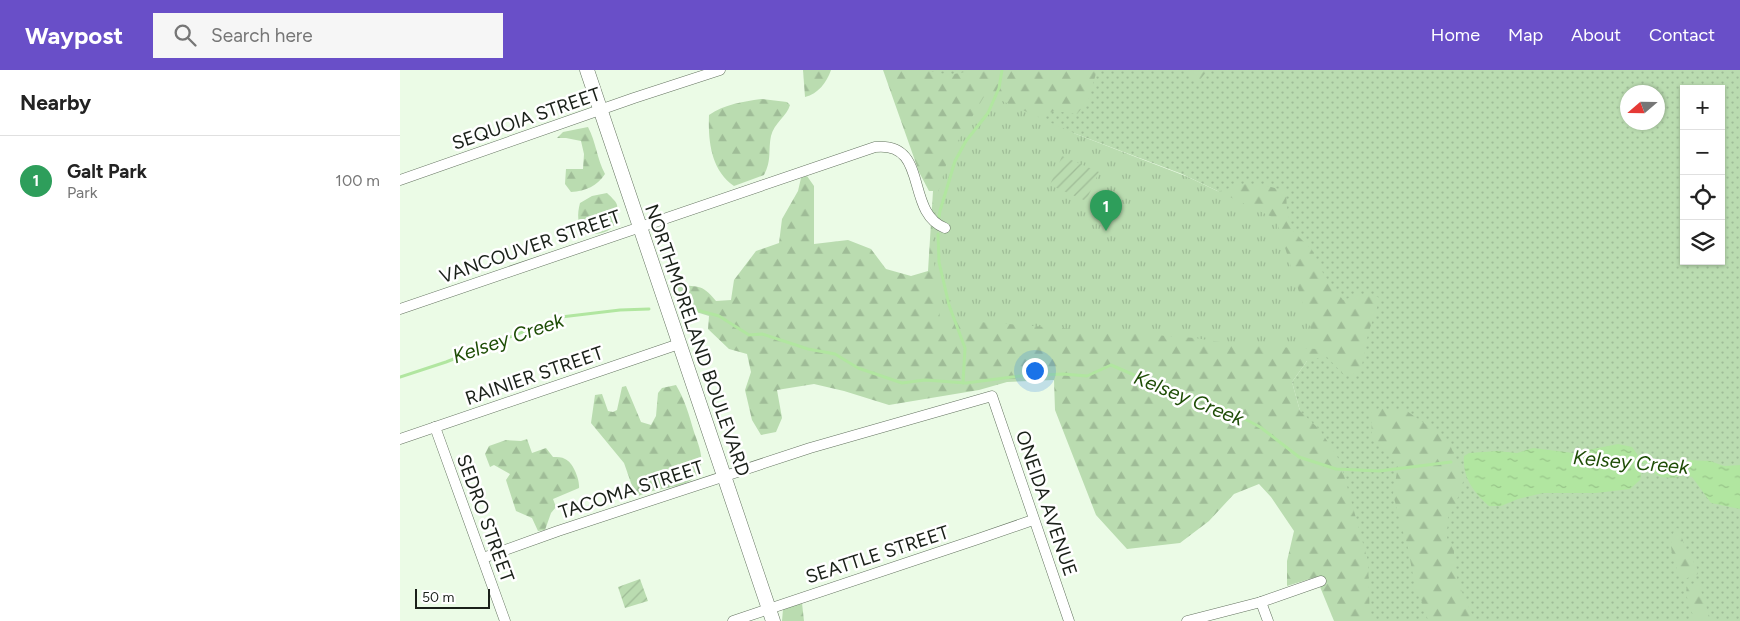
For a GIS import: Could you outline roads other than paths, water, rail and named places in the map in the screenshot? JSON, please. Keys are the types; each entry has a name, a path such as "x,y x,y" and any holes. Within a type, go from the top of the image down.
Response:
{"street":[{"name":"NORTHMORELAND BOULEVARD","path":"587,70 771,615"},
{"name":"SEQUOIA STREET","path":"400,180 720,70"},
{"name":"VANCOUVER STREET","path":"400,308 875,147 892,147 899,150 906,158 930,219 945,228"},
{"name":"RAINIER STREET","path":"400,439 679,344"},
{"name":"TACOMA STREET","path":"483,558 723,476 851,435 992,396"},
{"name":"ONEIDA AVENUE","path":"992,396 1068,621"},
{"name":"SEDRO STREET","path":"435,427 505,621"},
{"name":"SEATTLE STREET","path":"732,621 771,615 1033,520"},
{"path":"1187,621 1261,602 1321,581"},
{"path":"1261,602 1268,621"}],"water":[{"path":"1618,444 1632,447 1640,458 1642,467 1640,480 1630,489 1596,493 1543,493 1518,499 1501,506 1489,506 1478,496 1470,484 1465,471 1464,456 1469,453 1497,451 1517,453 1533,448 1573,453"},
{"path":"1686,460 1710,461 1724,466 1740,465 1740,509 1711,503 1692,477 1683,475 1673,478 1661,477 1654,473 1655,464"}],"waterway":[{"path":"939,217 955,161 966,141 988,113 999,88 1002,70"},
{"path":"938,234 939,262 949,305 965,348 963,383"},
{"name":"Kelsey Creek","path":"400,377 446,362 561,317 620,310 649,309"},
{"name":"Kelsey Creek","path":"693,309 719,316 749,335 762,334 808,349 835,354 858,368 902,383 925,380 966,383 1020,376 1063,374 1087,376 1111,365 1176,396 1198,398 1222,407 1260,427 1299,457 1336,469 1379,471 1451,462"},
{"name":"Kelsey Creek","path":"1639,461 1660,464"}],"place":[{"name":"Galt Park","path":"1106,231"}]}
